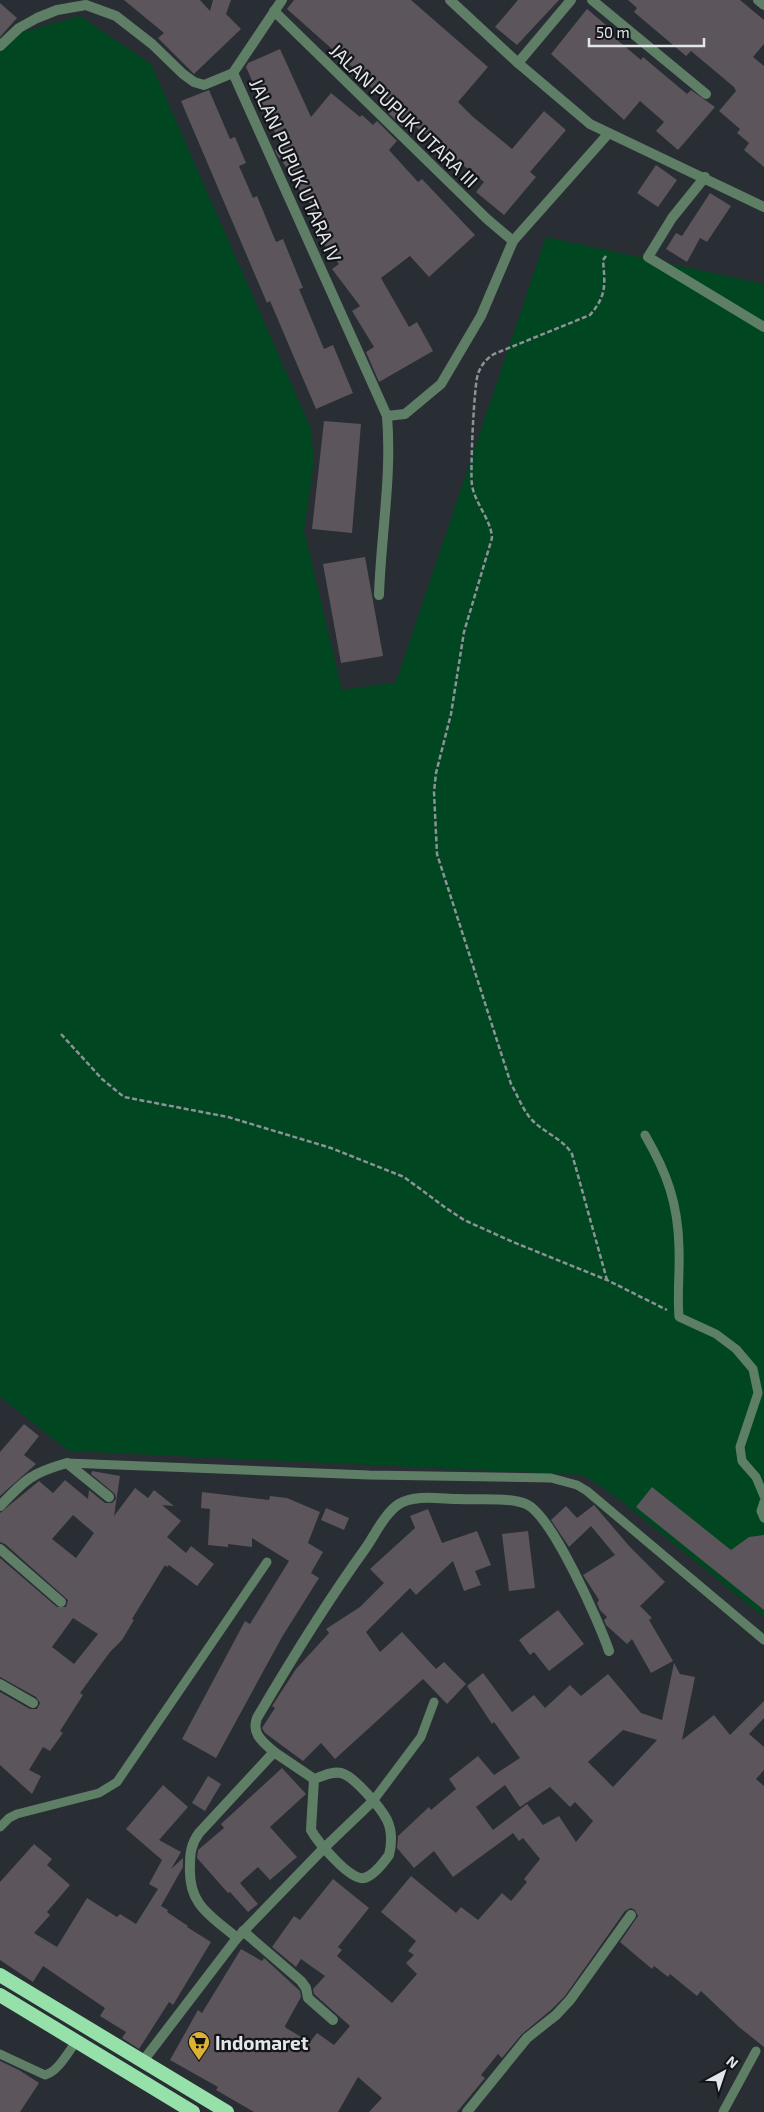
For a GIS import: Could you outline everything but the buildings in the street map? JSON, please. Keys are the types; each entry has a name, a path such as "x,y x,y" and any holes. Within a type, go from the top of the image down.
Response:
{"highway":[{"path":"0,1975 227,2112"},
{"path":"0,1995 193,2112"}],"street":[{"path":"233,73 282,0"},
{"path":"450,0 518,63 590,124 608,134 705,177 764,207"},
{"path":"518,63 571,0"},
{"path":"592,0 706,94"},
{"path":"758,0 764,5"},
{"name":"JALAN PUPUK UTARA IV","path":"0,46 19,28 37,18 57,10 86,5 116,16 194,82 204,85 233,73 387,416 390,454 381,544 379,595"},
{"name":"JALAN PUPUK UTARA III","path":"274,11 487,220 513,241"},
{"path":"387,416 405,414 441,384 481,316 513,241 608,134"},
{"path":"705,177 672,218 648,256 764,327"},
{"path":"0,1506 26,1478 42,1470 66,1463 109,1497"},
{"path":"314,1779 274,1752 257,1735 255,1724 257,1718 290,1661 358,1557 389,1514 399,1504 408,1500 423,1498 518,1502 534,1508 583,1589 609,1651"},
{"path":"0,1549 61,1602"},
{"path":"0,1684 33,1703"},
{"path":"274,1752 199,1833 191,1848 191,1889 197,1903 301,1981 306,1988 308,1998 333,2020"},
{"path":"335,1772 343,1774 352,1779 383,1813 390,1828 391,1848 385,1861 367,1877 359,1878 352,1875 324,1848 310,1826 314,1779 335,1772"},
{"path":"143,2061 240,1934 373,1801"},
{"path":"467,2112 527,2038 566,2004 631,1915"}],"lane":[{"path":"645,1135 664,1166 675,1204 679,1248 676,1291 679,1317 716,1334 736,1349 754,1369 758,1393 740,1447 742,1461 756,1477 764,1496"},
{"path":"66,1463 369,1475 551,1478 566,1480 587,1491 764,1640"},
{"path":"764,1502 761,1511 764,1518"},
{"path":"0,1827 9,1818 18,1814 99,1794 116,1782 267,1562"},
{"path":"373,1801 421,1736 434,1702"},
{"path":"0,2054 48,2074 57,2067 76,2042"},
{"path":"723,2112 756,2050"}],"path":[{"path":"606,256 603,260 605,293 600,304 590,315 494,354 485,359 477,376 471,481 479,506 490,525 492,538 464,632 451,714 436,773 434,792 437,854 512,1084 523,1107 533,1121 563,1143 572,1154 607,1280"},
{"path":"61,1034 102,1079 124,1097 228,1116 331,1148 404,1177 464,1220 607,1280 679,1317"}],"green space":[{"path":"80,16 151,64 311,429 314,463 304,530 342,690 396,682 546,237 764,284 764,1617 620,1500 584,1475 69,1451 0,1397 0,38"}],"place":[{"name":"Indomaret","path":"199,2061"}]}
